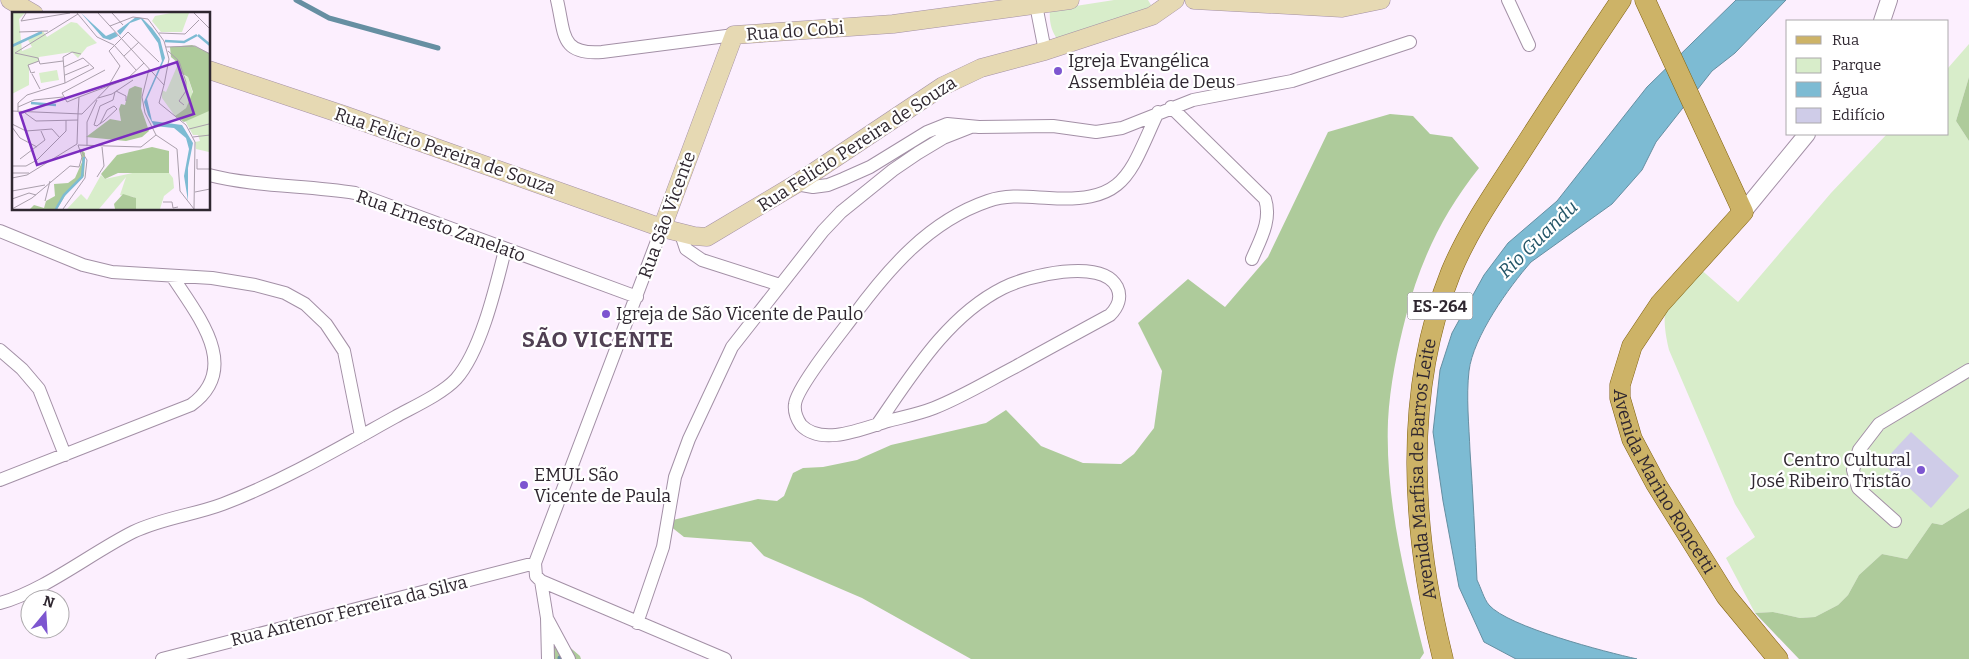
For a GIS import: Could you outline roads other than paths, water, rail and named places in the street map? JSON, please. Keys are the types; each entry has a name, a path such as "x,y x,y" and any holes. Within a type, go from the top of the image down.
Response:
{"main road":[{"path":"10,0 31,12"},
{"name":"Rua do Cobi","path":"734,35 893,24 1070,0"},
{"name":"Rua Felicio Pereira de Souza","path":"210,70 344,115 662,228 681,234 701,237 714,235 796,184 943,86 981,68 1044,51 1152,16 1175,0"},
{"path":"1194,0 1342,8 1381,0"},
{"name":"Avenida Marfisa de Barros Leite","path":"1443,659 1422,553 1416,465 1417,427 1422,389 1435,322 1451,273 1474,225 1621,0"},
{"path":"1645,0 1670,60 1743,212"},
{"name":"Rua São Vicente","path":"662,228 734,35"},
{"name":"Avenida Marino Roncetti","path":"1743,212 1660,304 1632,346 1620,385 1620,398 1632,439 1656,484 1726,596 1778,659"}],"street":[{"name":"Rua do Cobi","path":"557,0 568,43 575,50 582,53 734,35"},
{"path":"1508,0 1529,45"},
{"path":"1882,20 1889,0"},
{"path":"1036,5 1044,51"},
{"path":"796,184 813,187 828,185 870,167 939,126 954,123 973,126 1032,125 1096,132 1122,128 1158,112 1193,100 1292,81 1410,42"},
{"path":"1171,107 1265,200 1266,225 1252,259"},
{"path":"876,424 914,372 950,328 979,303 1003,287 1058,271 1097,273 1112,280 1119,292 1119,301 1110,315 970,391 932,409 848,433 814,434 799,423 794,406 817,365 896,262 940,224 990,200 1020,196 1084,199 1104,193 1119,184 1130,171 1158,112"},
{"path":"637,623 658,564 672,491 690,439 732,347 823,231 861,195 918,153 943,138 973,126"},
{"name":"Avenida Marino Roncetti","path":"1743,212 1806,135"},
{"name":"Rua Ernesto Zanelato","path":"210,175 253,182 324,188 354,193 637,297"},
{"name":"Rua São Vicente","path":"535,563 662,228"},
{"path":"0,231 83,265 112,272 212,278 255,284 285,293 306,304 326,324 344,351 361,436"},
{"path":"681,234 686,249 702,260 780,285"},
{"path":"0,602 43,584 135,532 168,519 222,504 306,466 425,401 455,380 468,362 495,293 505,250"},
{"path":"0,480 191,405 209,389 216,372 216,359 211,344 172,276"},
{"path":"0,350 22,369 39,390 65,455"},
{"path":"1895,521 1858,488 1853,470 1859,450 1879,424 1969,370"},
{"path":"535,563 536,576 541,581 725,659"},
{"name":"Rua Antenor Ferreira da Silva","path":"162,659 535,563"},
{"path":"541,581 547,618 548,659"},
{"path":"547,618 569,659"}],"water":[{"name":"Rio Guandu","path":"1736,0 1786,0 1735,53 1712,71 1656,142 1642,170 1612,204 1531,262 1493,313 1477,343 1469,371 1468,401 1477,580 1486,600 1489,605 1500,613 1536,630 1582,645 1637,659 1516,659 1484,642 1459,587 1443,501 1433,432 1440,370 1452,333 1484,275 1508,243 1557,201 1647,87"}],"waterway":[{"path":"296,0 329,18 438,48"}],"place":[{"name":"Igreja Evangélica Assembléia de Deus","path":"1058,71"},
{"name":"Igreja de São Vicente de Paulo","path":"606,314"},
{"name":"Centro Cultural José Ribeiro Tristão","path":"1921,470"},
{"name":"EMUL São Vicente de Paula","path":"524,485"}],"district":[{"name":"SÃO VICENTE","path":"598,339"}]}
